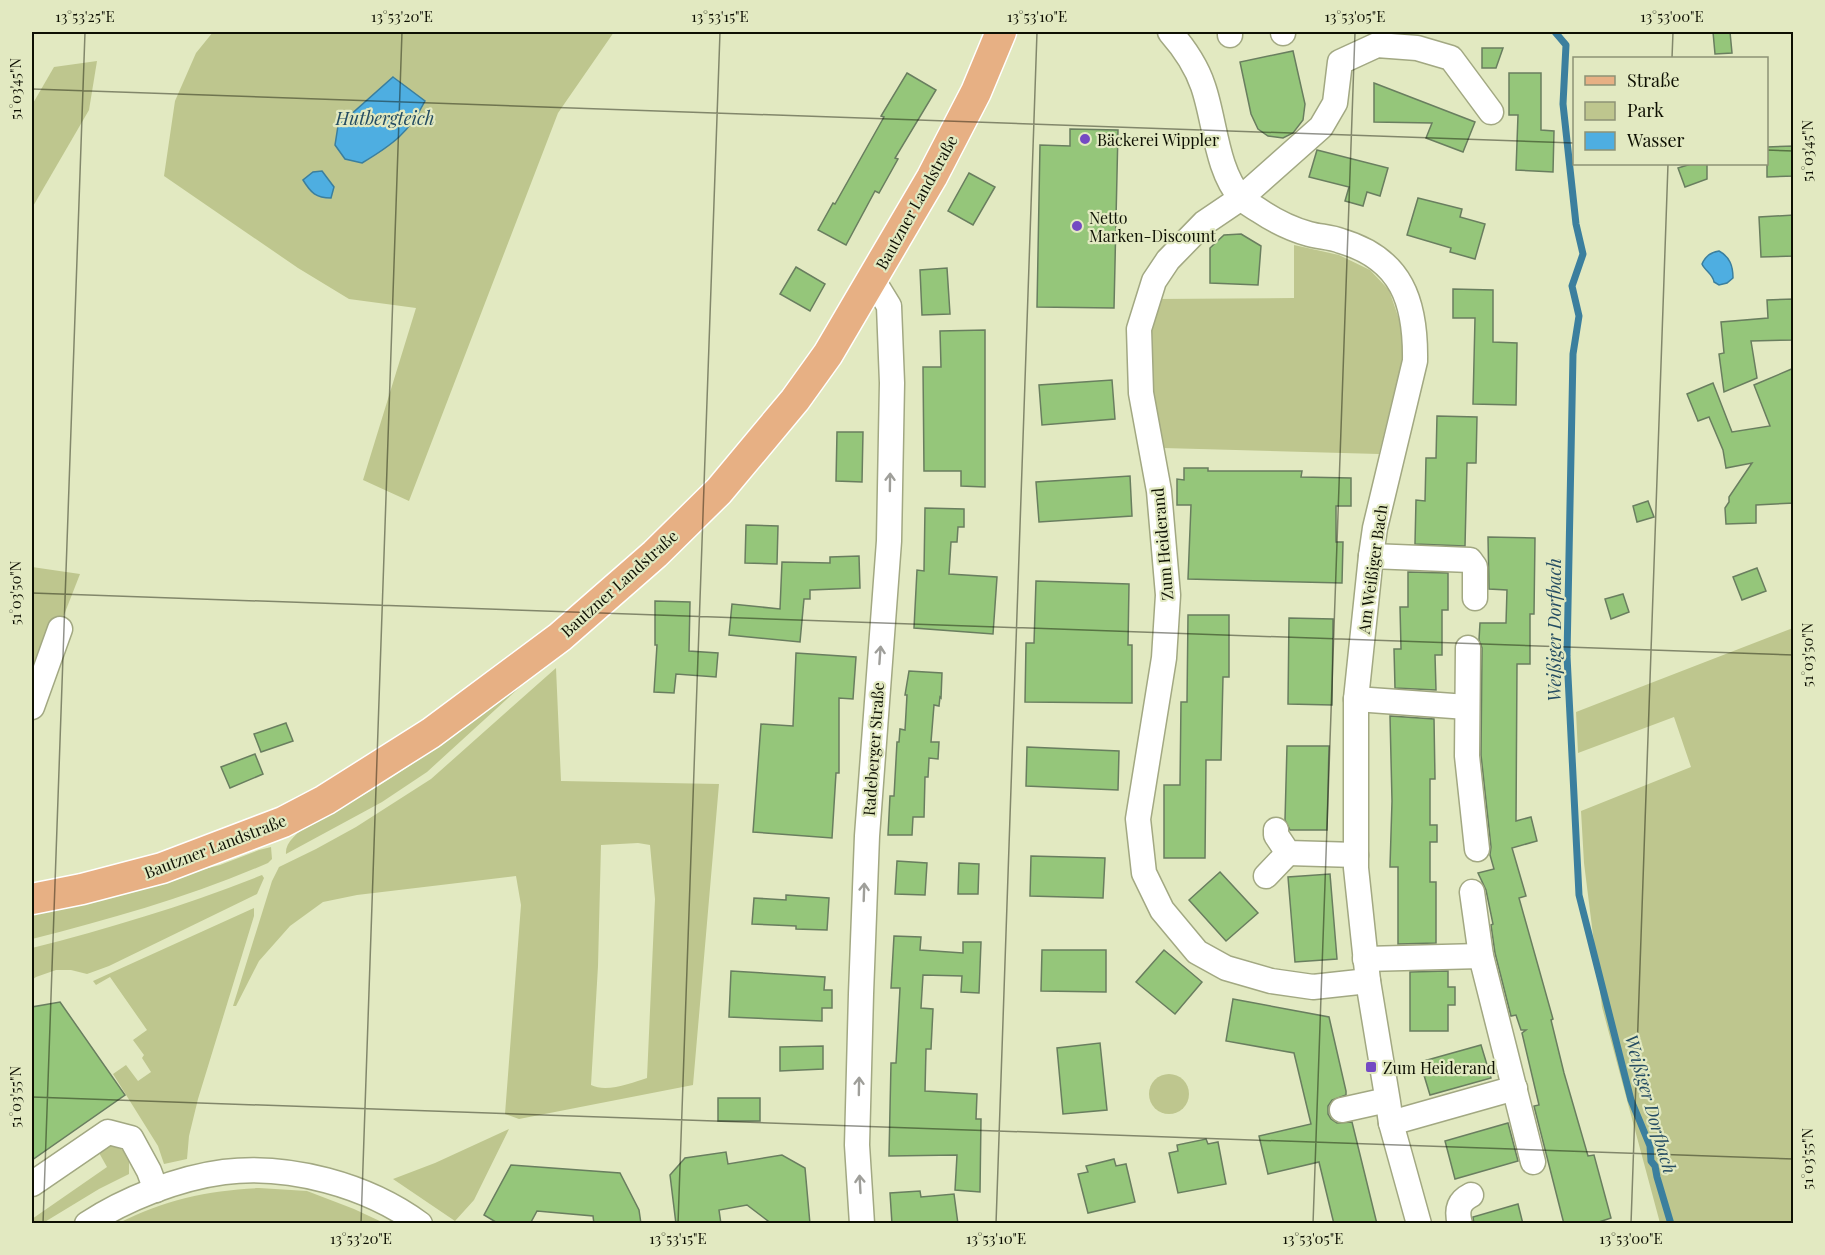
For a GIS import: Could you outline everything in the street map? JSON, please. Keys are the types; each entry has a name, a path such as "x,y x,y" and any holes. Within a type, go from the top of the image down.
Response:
{"main road":[{"name":"Bautzner Landstraße","path":"32,899 82,889 162,868 283,822 325,800 431,733 560,637 655,554 718,491 795,400 878,288 976,92 1001,32"}],"street":[{"name":"Am Weißiger Bach","path":"1170,32 1188,53 1203,86 1227,174 1242,198 1276,221 1310,234 1340,240 1365,250 1389,267 1402,287 1410,306 1416,333 1415,361 1375,528 1371,556 1356,699 1356,855 1366,970 1387,1100 1391,1123 1419,1224"},
{"name":"Zum Heiderand","path":"1481,956 1366,970 1313,987 1271,981 1226,968 1197,952 1162,909 1144,873 1138,819 1164,658 1168,595 1159,491 1141,393 1139,329 1154,281 1168,260 1204,223 1242,198 1321,127 1335,103 1340,62 1377,45 1417,48 1451,58 1491,112"},
{"name":"Radeberger Straße","path":"862,1224 857,1145 866,859 889,541 892,383 890,306 878,288"},
{"path":"1371,556 1470,560 1475,567 1475,598"},
{"path":"32,707 60,629"},
{"path":"1468,648 1467,756 1477,849"},
{"path":"1356,699 1467,707"},
{"path":"1276,830 1276,836 1288,853"},
{"path":"1266,876 1288,853 1356,855"},
{"path":"1472,892 1481,956 1533,1162"},
{"path":"1391,1123 1515,1088"},
{"path":"1342,1110 1387,1100"},
{"path":"32,1184 108,1132 131,1138 149,1171 156,1190"},
{"path":"87,1224 98,1216 156,1190 186,1180 224,1172 270,1171 319,1179 361,1191 386,1202 420,1224"},
{"path":"1460,1224 1457,1217 1459,1206 1466,1197 1472,1195"}],"green space":[{"path":"213,32 614,32 558,113 409,501 363,480 416,308 349,299 298,268 164,176 175,101 196,53","holes":["394,77 424,101 362,163"]},
{"path":"97,61 89,110 32,208 32,105 54,67"},
{"path":"1294,245 1339,255 1370,270 1389,290 1402,328 1402,360 1379,454 1163,448 1150,384 1147,342 1155,299 1294,298"},
{"path":"32,567 80,574 32,697"},
{"path":"1793,628 1793,1223 1660,1223 1602,1007 1584,863 1581,811 1691,767 1674,717 1578,753 1576,712"},
{"path":"556,668 561,781 719,784 693,1085 519,1119 505,1114 521,905 516,876 357,895 323,902 290,926 259,961 236,1006 233,1006 272,881 279,867 356,827 431,779","holes":["638,843 650,845 655,899 647,1078 619,1086 597,1087 591,1085 598,966 601,845"]},
{"path":"520,687 427,772 382,802 286,854 287,846 300,831 392,777"},
{"path":"271,847 272,859 268,863 239,875 152,906 32,939 32,911 220,865"},
{"path":"262,875 264,878 257,894 109,966 87,974 71,970 56,970 32,980 32,948 148,915"},
{"path":"254,908 254,916 198,1099 189,1136 187,1159 164,1164 158,1146 113,1074 126,1065 138,1081 151,1072 142,1058 144,1055 133,1040 147,1030 110,977 96,985 93,981"},
{"path":"1169,1074 1183,1080 1189,1094 1183,1108 1169,1114 1155,1108 1149,1094 1155,1080"},
{"path":"509,1129 474,1200 455,1221 393,1179 435,1163"},
{"path":"111,1145 123,1150 129,1159 129,1174 99,1189 43,1223 32,1223 32,1219 107,1167 98,1151"},
{"path":"259,1188 307,1191 384,1223 119,1223 170,1202 223,1191"}],"water":[{"name":"Hutbergteich","path":"393,77 425,101 419,112 399,137 362,163 345,159 335,145 338,126"},
{"path":"322,171 334,187 331,198 314,194 303,180 313,172"},
{"path":"1719,251 1730,262 1733,278 1719,285 1714,282 1702,264 1709,255"}],"building":[{"path":"1713,32 1730,32 1732,53 1715,54"},
{"path":"1482,48 1503,48 1496,68 1482,68"},
{"path":"1293,51 1305,104 1303,120 1293,133 1283,138 1268,136 1258,129 1251,114 1240,62"},
{"path":"907,73 936,90 895,158 898,159 879,193 875,191 846,245 818,230 833,203 835,204 884,117 881,116"},
{"path":"1509,73 1541,73 1541,130 1554,131 1553,172 1516,170 1518,115 1509,115"},
{"path":"1374,83 1475,122 1463,152 1426,138 1432,123 1374,122"},
{"name":"Netto Marken-Discount","path":"1070,129 1118,130 1114,308 1037,307 1040,145 1070,146"},
{"path":"1794,146 1794,176 1767,177 1768,147"},
{"path":"1317,150 1388,168 1380,196 1367,192 1363,206 1345,201 1349,187 1309,177"},
{"path":"1688,165 1707,165 1707,179 1685,187 1678,168"},
{"path":"969,173 995,187 973,225 948,211"},
{"path":"1418,198 1462,209 1460,217 1485,224 1475,259 1450,252 1451,248 1407,235"},
{"path":"1794,215 1794,256 1761,257 1759,217"},
{"path":"1241,234 1261,246 1258,285 1210,283 1210,248 1224,235"},
{"path":"796,267 825,284 810,311 780,294"},
{"path":"947,268 950,314 922,315 920,270"},
{"path":"1453,289 1493,290 1493,342 1517,343 1516,405 1473,404 1475,318 1453,318"},
{"path":"1794,299 1794,340 1751,341 1757,378 1724,392 1719,354 1724,353 1721,322 1768,318 1767,300"},
{"path":"985,330 985,487 961,486 961,471 924,471 923,367 941,367 940,331"},
{"path":"1794,368 1794,503 1756,505 1756,523 1726,524 1725,508 1729,497 1752,463 1726,468 1723,450 1709,417 1698,421 1687,394 1713,383 1732,432 1770,426 1754,385"},
{"path":"1112,380 1115,419 1042,425 1039,385"},
{"path":"1437,416 1477,417 1476,463 1467,463 1465,546 1415,544 1416,500 1425,501 1426,458 1436,458"},
{"path":"837,432 863,432 862,482 836,481"},
{"path":"1184,468 1208,468 1208,471 1302,471 1301,477 1351,478 1351,506 1336,506 1336,542 1343,542 1342,583 1188,579 1191,505 1177,505 1177,479 1184,480"},
{"path":"1130,476 1132,516 1039,522 1036,482"},
{"path":"1648,501 1654,517 1637,522 1633,506"},
{"path":"925,508 964,509 964,527 958,527 957,542 951,542 949,574 997,577 993,634 914,628 917,570 924,571"},
{"path":"746,525 778,526 777,564 745,563"},
{"path":"1488,537 1535,538 1534,614 1530,614 1530,664 1517,664 1516,821 1531,817 1537,841 1512,848 1526,896 1519,898 1553,1019 1551,1020 1564,1073 1588,1156 1594,1155 1611,1218 1593,1224 1564,1224 1534,1106 1539,1105 1522,1033 1526,1030 1521,1030 1516,1015 1511,1016 1495,953 1491,925 1493,924 1486,890 1478,873 1494,869 1490,855 1481,755 1482,648 1479,640 1480,623 1506,623 1507,590 1489,589"},
{"path":"859,556 860,588 810,590 810,599 804,599 800,642 729,635 732,604 780,609 782,562 830,563 830,557"},
{"path":"1757,568 1766,591 1742,600 1733,577"},
{"path":"1408,572 1448,573 1448,610 1442,610 1442,655 1435,655 1436,690 1395,688 1394,649 1401,649 1400,607 1408,607"},
{"path":"1036,581 1129,584 1128,645 1132,645 1132,703 1025,702 1026,643 1034,643"},
{"path":"1623,594 1629,612 1611,619 1605,599"},
{"path":"655,601 690,602 689,651 718,653 716,677 676,674 674,693 654,692 657,645 655,645"},
{"path":"1188,615 1229,615 1229,677 1223,677 1221,760 1206,760 1205,858 1164,858 1164,785 1180,785 1181,702 1187,702"},
{"path":"1289,618 1333,619 1332,705 1288,704"},
{"path":"796,653 856,657 853,699 839,698 839,773 836,773 832,838 753,832 761,724 793,726"},
{"path":"909,671 942,673 941,698 939,706 934,705 931,742 939,742 938,759 929,758 928,777 925,777 924,817 913,817 912,835 888,835 890,796 894,796 897,742 899,742 900,729 905,730 907,695 905,695"},
{"path":"1390,716 1434,719 1435,779 1430,779 1430,825 1437,825 1437,842 1430,842 1430,882 1436,882 1436,943 1398,944 1398,867 1390,867 1392,801"},
{"path":"286,723 293,741 261,752 254,734"},
{"path":"1287,746 1329,746 1327,830 1290,830 1285,820"},
{"path":"1027,747 1119,751 1118,790 1026,786"},
{"path":"255,754 263,774 230,788 221,767"},
{"path":"1031,856 1105,858 1103,898 1030,896"},
{"path":"897,861 927,863 925,895 895,894"},
{"path":"959,863 979,864 978,894 958,894"},
{"path":"1220,872 1258,913 1226,941 1189,900"},
{"path":"1330,874 1337,959 1295,962 1288,877"},
{"path":"786,895 829,898 827,930 752,924 754,898 786,900"},
{"path":"894,936 921,937 920,950 963,953 963,942 981,942 979,993 961,992 962,976 923,975 921,1008 933,1009 931,1049 926,1049 925,1091 977,1094 976,1119 981,1119 980,1192 955,1190 957,1155 889,1156 891,1063 896,1063 900,988 891,988"},
{"path":"1042,950 1106,950 1106,992 1041,991"},
{"path":"1164,950 1202,982 1175,1014 1136,982"},
{"path":"731,971 825,977 824,990 832,990 832,1008 822,1008 822,1021 729,1017"},
{"path":"1448,971 1448,987 1455,987 1455,1005 1448,1005 1448,1031 1410,1031 1410,972"},
{"path":"1233,999 1329,1017 1346,1095 1332,1100 1328,1106 1328,1114 1337,1123 1352,1122 1377,1224 1334,1224 1319,1162 1268,1174 1259,1136 1311,1124 1294,1053 1226,1041"},
{"path":"60,1002 125,1095 32,1160 32,1007"},
{"path":"1100,1043 1107,1110 1063,1114 1057,1048"},
{"path":"1481,1045 1491,1078 1430,1095 1420,1062"},
{"path":"823,1046 823,1069 780,1071 780,1047"},
{"path":"718,1098 760,1098 760,1121 718,1121"},
{"path":"1508,1123 1518,1161 1455,1179 1445,1141"},
{"path":"1206,1139 1208,1144 1218,1142 1226,1184 1178,1193 1169,1153 1178,1151 1177,1145"},
{"path":"726,1152 728,1164 782,1155 805,1168 810,1224 772,1224 747,1205 719,1210 721,1224 676,1224 670,1175 685,1158"},
{"path":"1114,1159 1116,1166 1126,1164 1135,1202 1088,1213 1078,1174 1088,1172 1086,1166"},
{"path":"511,1165 620,1173 639,1210 641,1224 594,1224 593,1216 537,1211 530,1224 499,1224 484,1215"},
{"path":"920,1191 921,1197 954,1194 958,1224 892,1224 890,1193"},
{"path":"1518,1204 1523,1224 1474,1224 1473,1217"}],"waterway":[{"name":"Weißiger Dorfbach","path":"1555,32 1566,45 1563,104 1576,224 1583,254 1572,286 1579,316 1573,354 1567,656 1579,895 1631,1100 1650,1146 1651,1161 1655,1166 1671,1224"}],"place":[{"name":"Bäckerei Wippler","path":"1085,139"},
{"name":"Netto Marken-Discount","path":"1077,226"},
{"name":"Zum Heiderand","path":"1371,1067"}]}
